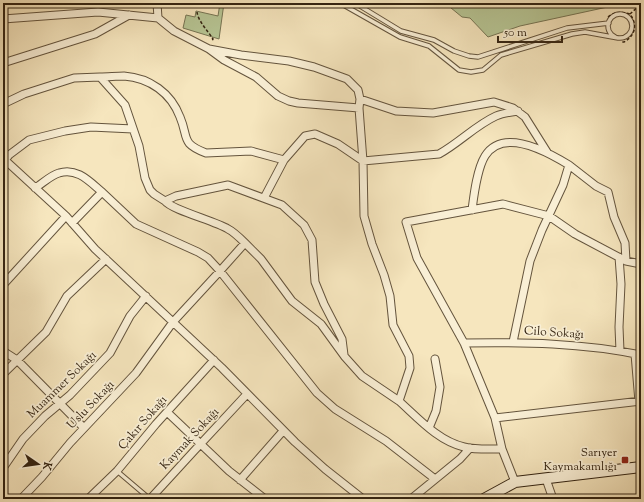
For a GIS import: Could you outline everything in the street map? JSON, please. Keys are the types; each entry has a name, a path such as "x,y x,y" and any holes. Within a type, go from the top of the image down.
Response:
{"main road":[{"path":"488,498 515,482 641,467"}],"street":[{"path":"157,3 158,18"},
{"path":"3,18 98,12 158,18 174,31 209,49 224,60 256,77 278,96 289,102 359,108"},
{"path":"3,63 95,34 130,15"},
{"path":"209,49 289,61 314,67 347,80 358,90 360,99 359,108 363,161 364,216 390,296 393,325 409,356 410,368 399,401"},
{"path":"3,104 24,94 74,78 125,76 154,84 172,99 181,117 186,140 189,145 200,151 206,153 251,151 284,160"},
{"path":"100,77 125,105 139,146 145,178 154,194 175,208 203,217 229,229 261,259 292,301 321,324 345,358 362,376 399,401 429,428 444,439 462,447 502,449"},
{"path":"360,99 396,111 434,113 494,102 513,108 525,117 547,152"},
{"path":"264,198 284,160 305,136 315,134 338,144 363,161 439,154 497,116 518,111"},
{"path":"133,129 91,127 65,130 29,140 9,155 4,161 66,216 106,259 214,360 284,431 325,469 363,499"},
{"path":"472,210 475,186 485,156 492,147 510,142 539,149 569,165 596,186 608,192 614,217 625,243 626,261"},
{"path":"513,342 530,261 548,216 563,186 569,165"},
{"path":"35,188 59,173 69,172 82,175 136,224 208,258 220,271 317,394 335,409 386,441 435,479"},
{"path":"165,201 176,196 228,185 282,205 304,225 312,240 315,282 324,304 342,339 345,358"},
{"path":"72,223 102,192"},
{"path":"515,482 502,449 495,418 464,343 417,258 406,222 503,204 548,216 574,234 626,261 641,264"},
{"path":"3,285 66,216"},
{"name":"Uslu Sokağı","path":"21,499 42,478 70,443 136,373 172,322 245,243"},
{"path":"619,257 621,284 619,327 620,351"},
{"path":"3,374 46,332 67,296 106,259"},
{"name":"Muammer Sokağı","path":"3,468 23,439 45,416 86,379 110,353 130,316 146,296"},
{"name":"Cilo Sokağı","path":"464,343 513,342 563,344 638,354"},
{"path":"3,352 17,360 84,428"},
{"path":"495,418 640,402 638,354"},
{"path":"429,428 436,411 440,387 435,359"},
{"name":"Çakır Sokağı","path":"88,499 117,471 214,360"},
{"name":"Kaymak Sokağı","path":"150,499 248,394"},
{"path":"167,412 229,471 265,499"},
{"path":"240,480 284,431"},
{"path":"411,499 460,459 470,448"},
{"path":"546,478 553,499"}],"lane":[{"path":"340,3 400,37 429,46 460,70 471,72 483,70 501,55 572,34 585,32 618,39 622,38 629,34 632,26 630,19 620,15 613,17 609,23 609,30 618,39"},
{"path":"355,3 401,30 434,40 454,51 469,56 478,56 567,28 609,23"},
{"path":"117,471 150,499"}],"path":[{"path":"606,19 614,13 630,14 640,7 638,3"},
{"path":"197,12 199,20 205,26 213,39 209,49"},
{"path":"618,39 624,42 631,38 634,33 634,20 630,14"}],"green space":[{"path":"220,3 224,3 219,39 183,28 186,15 195,17 196,11 218,16"},
{"path":"445,3 626,3 520,26 488,37 470,18 462,17"}],"place":[{"name":"Sarıyer Kaymakamlığı","path":"625,460"}]}
